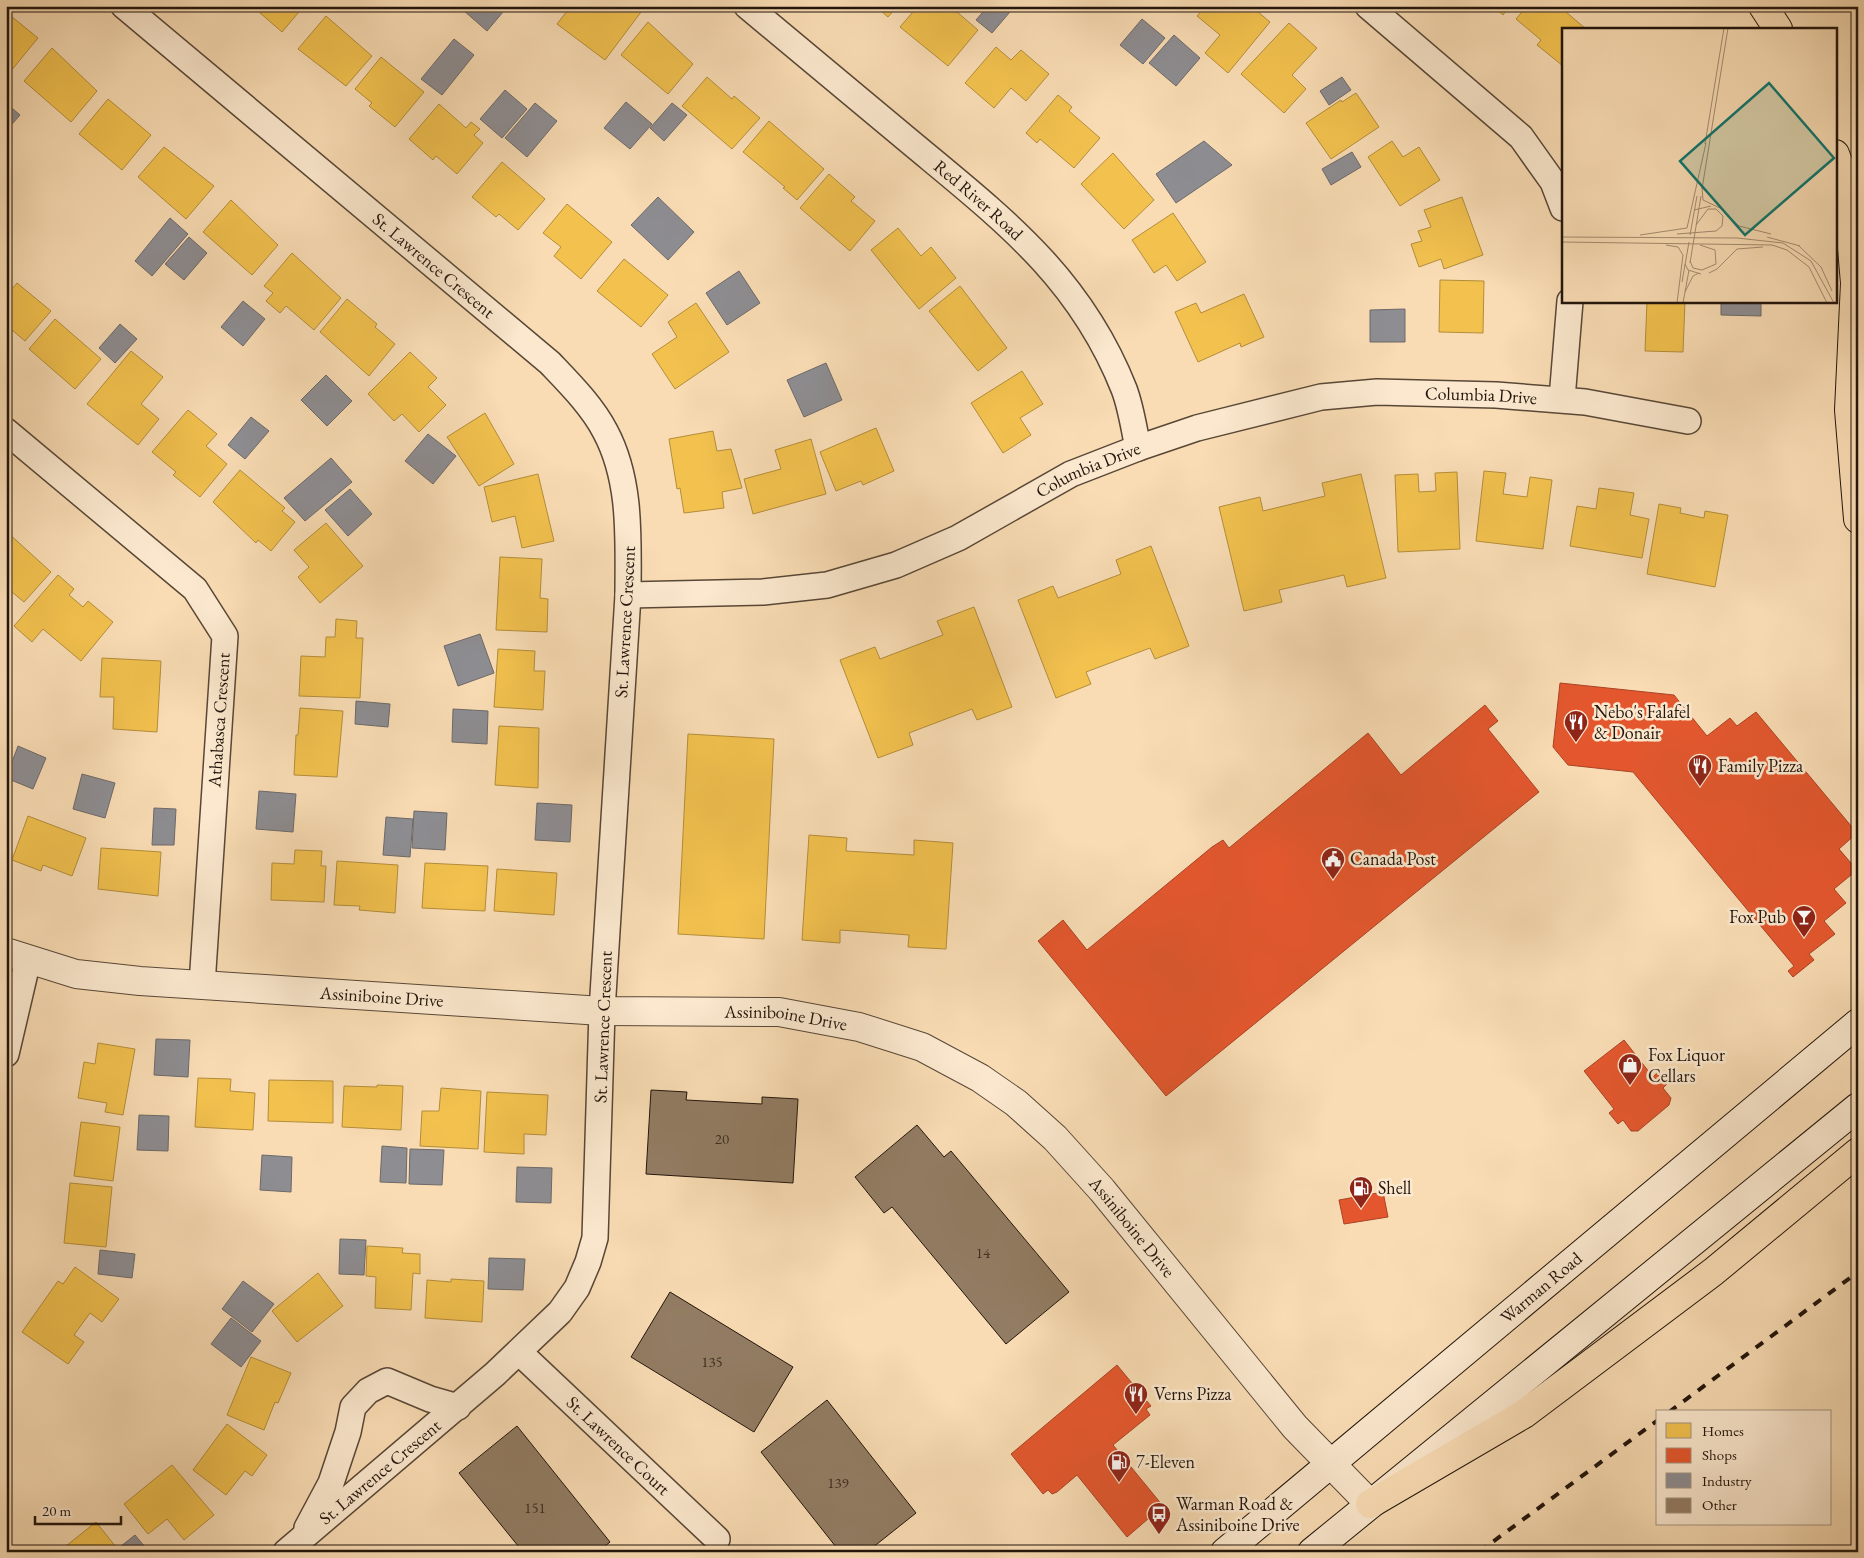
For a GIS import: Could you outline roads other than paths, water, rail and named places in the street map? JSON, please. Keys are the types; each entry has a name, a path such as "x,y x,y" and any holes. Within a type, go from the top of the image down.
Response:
{"highway":[{"path":"1764,6 1777,28"},
{"path":"1836,157 1841,170 1850,225 1854,283 1849,410 1858,519"},
{"path":"1370,1504 1524,1414 1713,1272 1858,1152"}],"street":[{"name":"St. Lawrence Crescent","path":"124,6 550,363 575,389 605,431 622,477 629,530 628,595 602,1010 595,1238 576,1288 560,1312 520,1353 294,1545"},
{"name":"Red River Road","path":"747,6 998,215 1039,253 1072,295 1103,343 1125,391 1138,448"},
{"path":"1368,6 1521,137 1553,182 1562,205"},
{"name":"Columbia Drive","path":"1562,399 1570,302"},
{"name":"Columbia Drive","path":"628,595 763,592 827,585 896,565 958,538 1071,474 1138,448 1197,428 1320,398 1376,392 1434,392 1562,399 1688,421"},
{"name":"Athabasca Crescent","path":"6,431 195,589 225,636 202,985"},
{"path":"6,1054 17,956"},
{"name":"Assiniboine Drive","path":"17,956 76,974 202,985 602,1010 779,1012 859,1027 922,1046 980,1078 1016,1103 1055,1138 1084,1170 1295,1427 1370,1504"},
{"name":"Warman Road","path":"1224,1552 1858,1023"},
{"path":"1312,1552 1858,1107"},
{"name":"St. Lawrence Court","path":"520,1353 717,1538"},
{"name":"St. Lawrence Crescent","path":"294,1545 331,1483 348,1432 352,1408 368,1390 388,1381 430,1399 458,1407"}],"railway":[{"path":"1672,1410 1858,1272"},
{"path":"1479,1552 1656,1421"}],"place":[{"name":"Nebo's Falafel & Donair","path":"1576,743"},
{"name":"Family Pizza","path":"1700,787"},
{"name":"Canada Post","path":"1333,880"},
{"name":"Fox Pub","path":"1804,938"},
{"name":"Fox Liquor Cellars","path":"1630,1086"},
{"name":"Shell","path":"1361,1209"},
{"name":"Verns Pizza","path":"1136,1415"},
{"name":"7-Eleven","path":"1119,1483"},
{"name":"Warman Road & Assiniboine Drive","path":"1159,1535"}]}
